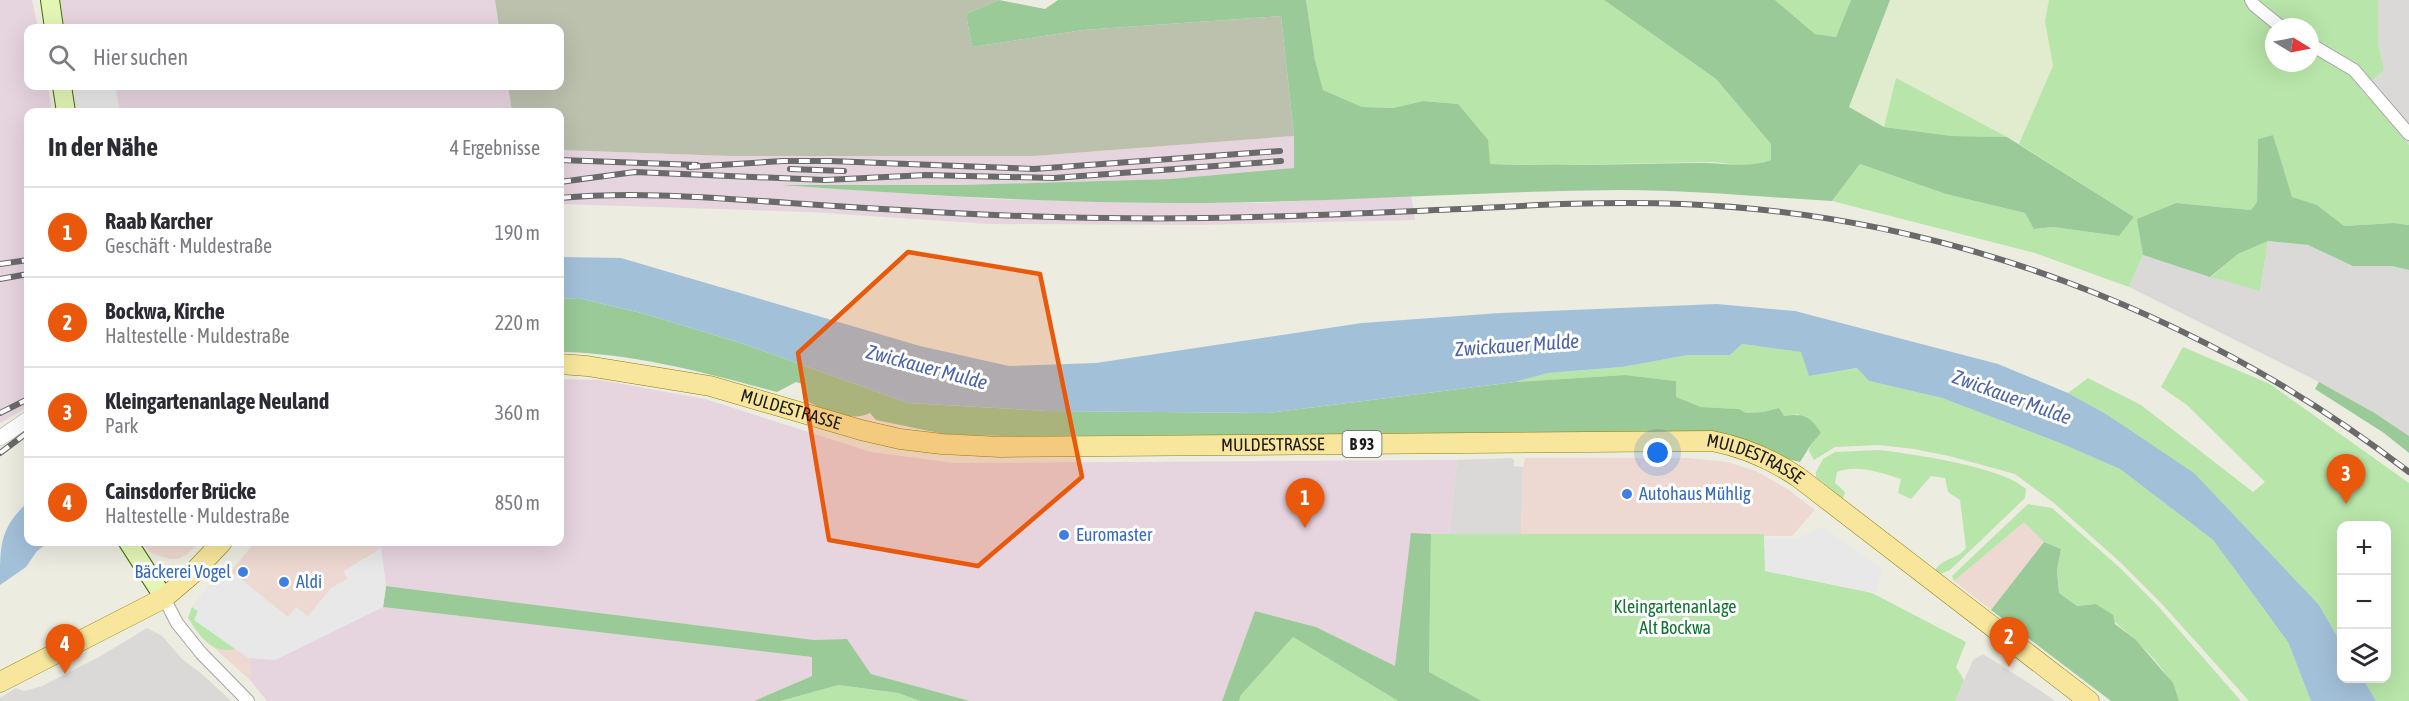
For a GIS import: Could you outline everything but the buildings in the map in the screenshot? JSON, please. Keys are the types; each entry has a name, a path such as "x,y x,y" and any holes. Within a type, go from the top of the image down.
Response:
{"main road":[{"path":"50,0 53,24"},
{"path":"63,90 65,108"},
{"name":"MULDESTRASSE","path":"564,364 710,386 861,430 900,439 942,444 1012,447 1712,441 1741,447 1777,463 1798,477 2089,701"},
{"path":"131,546 164,598"},
{"path":"0,682 164,598 191,575 218,546"}],"street":[{"path":"2251,0 2254,6 2269,18"},
{"path":"2319,49 2354,70 2409,134"},
{"path":"0,438 24,422"},
{"path":"164,598 177,623 201,653 248,701"}],"highlighted area":[{"path":"908,252 1040,274 1082,477 978,566 829,540 798,353"}],"shaded area":[{"path":"0,0 32,0 37,24 24,24 24,90 49,90 51,108 24,108 24,409 0,423"},
{"path":"60,0 495,0 498,24 63,24"},
{"path":"495,0 999,0 966,14 972,47 1083,30 1281,16 1294,136 1034,156 729,156 564,150 564,108 511,108 509,90 564,90 564,24 498,24"},
{"path":"1890,0 2049,0 2045,21 2053,66 2019,144 1896,78 1884,127 1849,107"},
{"path":"2378,0 2409,0 2409,145 2380,109 2361,90 2384,70 2378,43"},
{"path":"72,90 509,90 511,108 74,108"},
{"path":"72,90 116,90 119,108 74,108"},
{"path":"1294,136 1294,169 1170,179 960,185 793,186 992,199 1150,203 1262,203 1411,195 1415,220 1200,225 990,224 809,212 564,204 564,150 729,156 1034,156"},
{"path":"2268,241 2308,245 2353,266 2392,266 2409,270 2409,436 2373,412 2319,382 2129,287 2143,255 2260,291"},
{"path":"564,379 600,380 705,399 871,452 955,463 1457,460 1449,534 1432,534 1396,667 1316,627 1255,611 1222,701 970,701 871,674 847,639 814,640 386,586 379,546 564,546"},
{"path":"1511,458 1514,460 1514,466 1523,467 1521,534 1449,534 1457,460"},
{"path":"1525,458 1688,458 1727,462 1756,471 1789,490 1815,510 1792,536 1521,534"},
{"path":"2024,521 2044,542 1991,610 1954,581"},
{"path":"1823,527 1883,570 1875,593 1765,571 1764,538 1795,539"},
{"path":"145,546 196,546 178,559 169,559 151,553"},
{"path":"252,546 379,546 386,586 383,607 275,660 251,658 250,680 202,637 188,618 192,607 225,569 231,571"},
{"path":"381,548 386,586 383,607 275,660 248,658 194,620 198,611 192,607 225,569 231,571 288,617 296,607 308,616 331,588 347,579 344,571"},
{"path":"383,607 812,657 812,676 754,701 267,701 250,680 251,657 275,660"},
{"path":"147,628 162,636 182,659 231,701 0,701 0,698 16,688 24,691 42,686 99,657"},
{"path":"1983,654 2055,701 1955,701 1973,660"}],"green space":[{"path":"999,0 1045,9 1058,0 1306,0 1315,60 1323,90 1362,107 1393,108 1423,101 1458,104 1488,140 1490,164 1707,163 1744,165 1771,160 1771,144 1716,79 1604,0 1775,0 1815,34 1836,37 1851,0 1890,0 1849,107 1884,127 1952,136 2007,137 2134,217 2119,236 2053,227 2034,229 2025,213 1946,194 1860,164 1832,201 1700,192 1621,190 1307,201 1150,203 992,198 781,185 960,185 1170,179 1294,168 1294,136 1281,16 1083,30 972,47 966,14"},
{"path":"1306,0 1604,0 1716,79 1771,144 1771,160 1750,166 1712,162 1489,164 1468,118 1458,104 1423,101 1393,108 1362,107 1323,90 1315,60"},
{"path":"1775,0 1851,0 1836,37 1815,34"},
{"path":"2049,0 2378,0 2378,43 2384,70 2361,90 2380,109 2409,145 2409,225 2394,223 2343,226 2317,205 2291,197 2273,135 2258,139 2257,202 2251,210 2176,203 2138,219 2143,255 2129,287 2035,253 1832,201 1860,164 1946,194 2025,213 2035,229 2053,227 2119,236 2134,217 2019,144 2053,66 2045,21"},
{"path":"1896,78 2007,137 1952,136 1884,127"},
{"path":"2273,135 2292,197 2317,205 2344,226 2394,223 2409,225 2409,270 2392,266 2353,266 2308,245 2268,241 2238,254 2210,277 2143,255 2137,219 2176,203 2251,210 2257,202 2258,139"},
{"path":"2268,241 2260,291 2211,277 2238,254"},
{"path":"578,298 645,314 744,344 908,403 1048,411 1268,413 1515,382 1625,375 1676,381 1676,397 1701,407 1739,409 1746,413 1779,408 1784,416 1797,415 1810,419 1821,433 1800,462 1775,456 1715,434 1002,436 944,434 876,420 870,413 862,416 845,416 827,410 803,399 802,384 796,382 777,392 642,360 564,352 564,299"},
{"path":"1742,344 1801,352 1810,376 1858,368 1869,381 1942,398 2060,443 2120,469 2213,540 2288,642 2311,701 2249,701 2162,604 2121,563 2054,503 2015,474 1949,456 1879,445 1835,447 1814,460 1809,451 1811,443 1798,414 1784,416 1764,412 1746,413 1739,409 1701,407 1676,397 1676,381 1625,375 1515,382 1548,373 1622,367 1688,355 1730,355"},
{"path":"2183,347 2270,384 2409,483 2409,701 2376,701 2365,683 2391,683 2391,521 2337,521 2337,636 2319,605 2106,414 2068,393 2088,378 2141,405 2253,492 2265,482 2187,405 2161,387"},
{"path":"2319,382 2373,412 2409,436 2409,453 2384,433 2315,389"},
{"path":"1879,450 1957,463 1998,474 2026,489 2025,498 1950,570 1940,574 1935,570 1966,548 1960,500 1948,492 1945,478 1931,476 1911,499 1898,493 1901,479 1869,470 1845,470 1837,472 1835,483 1845,492 1843,499 1816,477 1816,472 1823,459 1835,452"},
{"path":"2028,504 2052,508 2119,567 2158,606 2241,701 2179,701 2165,672 2155,660 2096,604 2077,606 2059,593 2057,570 2061,549 2044,542 2024,522 1954,581 1952,576"},
{"path":"1411,533 1431,534 1429,672 1482,701 1398,701 1293,637 1241,695 1239,701 1222,701 1255,611 1316,627 1395,666"},
{"name":"Kleingartenanlage Alt Bockwa","path":"1431,534 1764,534 1766,571 1872,593 1966,642 1956,667 1964,680 1955,701 1482,701 1429,672"},
{"path":"2044,542 2061,549 2057,570 2059,593 2077,606 2096,604 2113,615 2115,624 2136,640 2173,683 2179,701 2111,701 1991,610"},
{"path":"386,586 814,640 847,639 871,674 970,701 920,701 898,693 838,685 781,701 754,701 812,676 812,657 383,607"},
{"path":"192,607 198,611 195,620 236,649 219,649 207,642 188,618"},
{"path":"1293,637 1398,701 1239,701 1241,695"},
{"path":"837,685 898,693 920,701 782,701"}],"water":[{"name":"Zwickauer Mulde","path":"564,257 621,258 920,346 1009,366 1096,363 1362,323 1500,313 1717,304 1795,311 1998,364 2068,393 2106,414 2194,473 2319,605 2337,636 2337,683 2365,683 2376,701 2311,701 2288,642 2213,540 2120,469 2060,443 1942,398 1869,381 1857,368 1809,376 1801,352 1742,344 1730,355 1688,355 1622,367 1548,373 1515,382 1268,413 1048,411 908,403 744,344 645,314 578,298 564,299"},
{"path":"24,506 24,546 44,546 37,551 26,567 0,585 1,548 7,529"}],"railway":[{"path":"689,167 783,161 830,161 1034,169 1280,151"},
{"path":"564,160 697,165"},
{"path":"564,181 635,172 825,180 926,175 1054,178 1281,161"},
{"path":"790,169 844,171"},
{"path":"564,198 617,195 675,196 948,213 1106,218 1284,216 1627,203 1682,204 1780,212 1877,228 1972,251 2066,282 2157,320 2244,364 2329,415 2409,472"},
{"path":"0,264 24,261"},
{"path":"0,279 24,275"},
{"path":"0,413 24,401"},
{"path":"0,453 24,435"}],"place":[{"name":"Autohaus Mühlig","path":"1627,494"},
{"name":"Kleingartenanlage Neuland","path":"2346,504"},
{"name":"Raab Karcher","path":"1305,528"},
{"name":"Euromaster","path":"1064,535"},
{"name":"Bäckerei Vogel","path":"243,572"},
{"name":"Aldi","path":"284,582"},
{"name":"Bockwa, Kirche","path":"2009,667"},
{"name":"Cainsdorfer Brücke","path":"65,674"}]}
